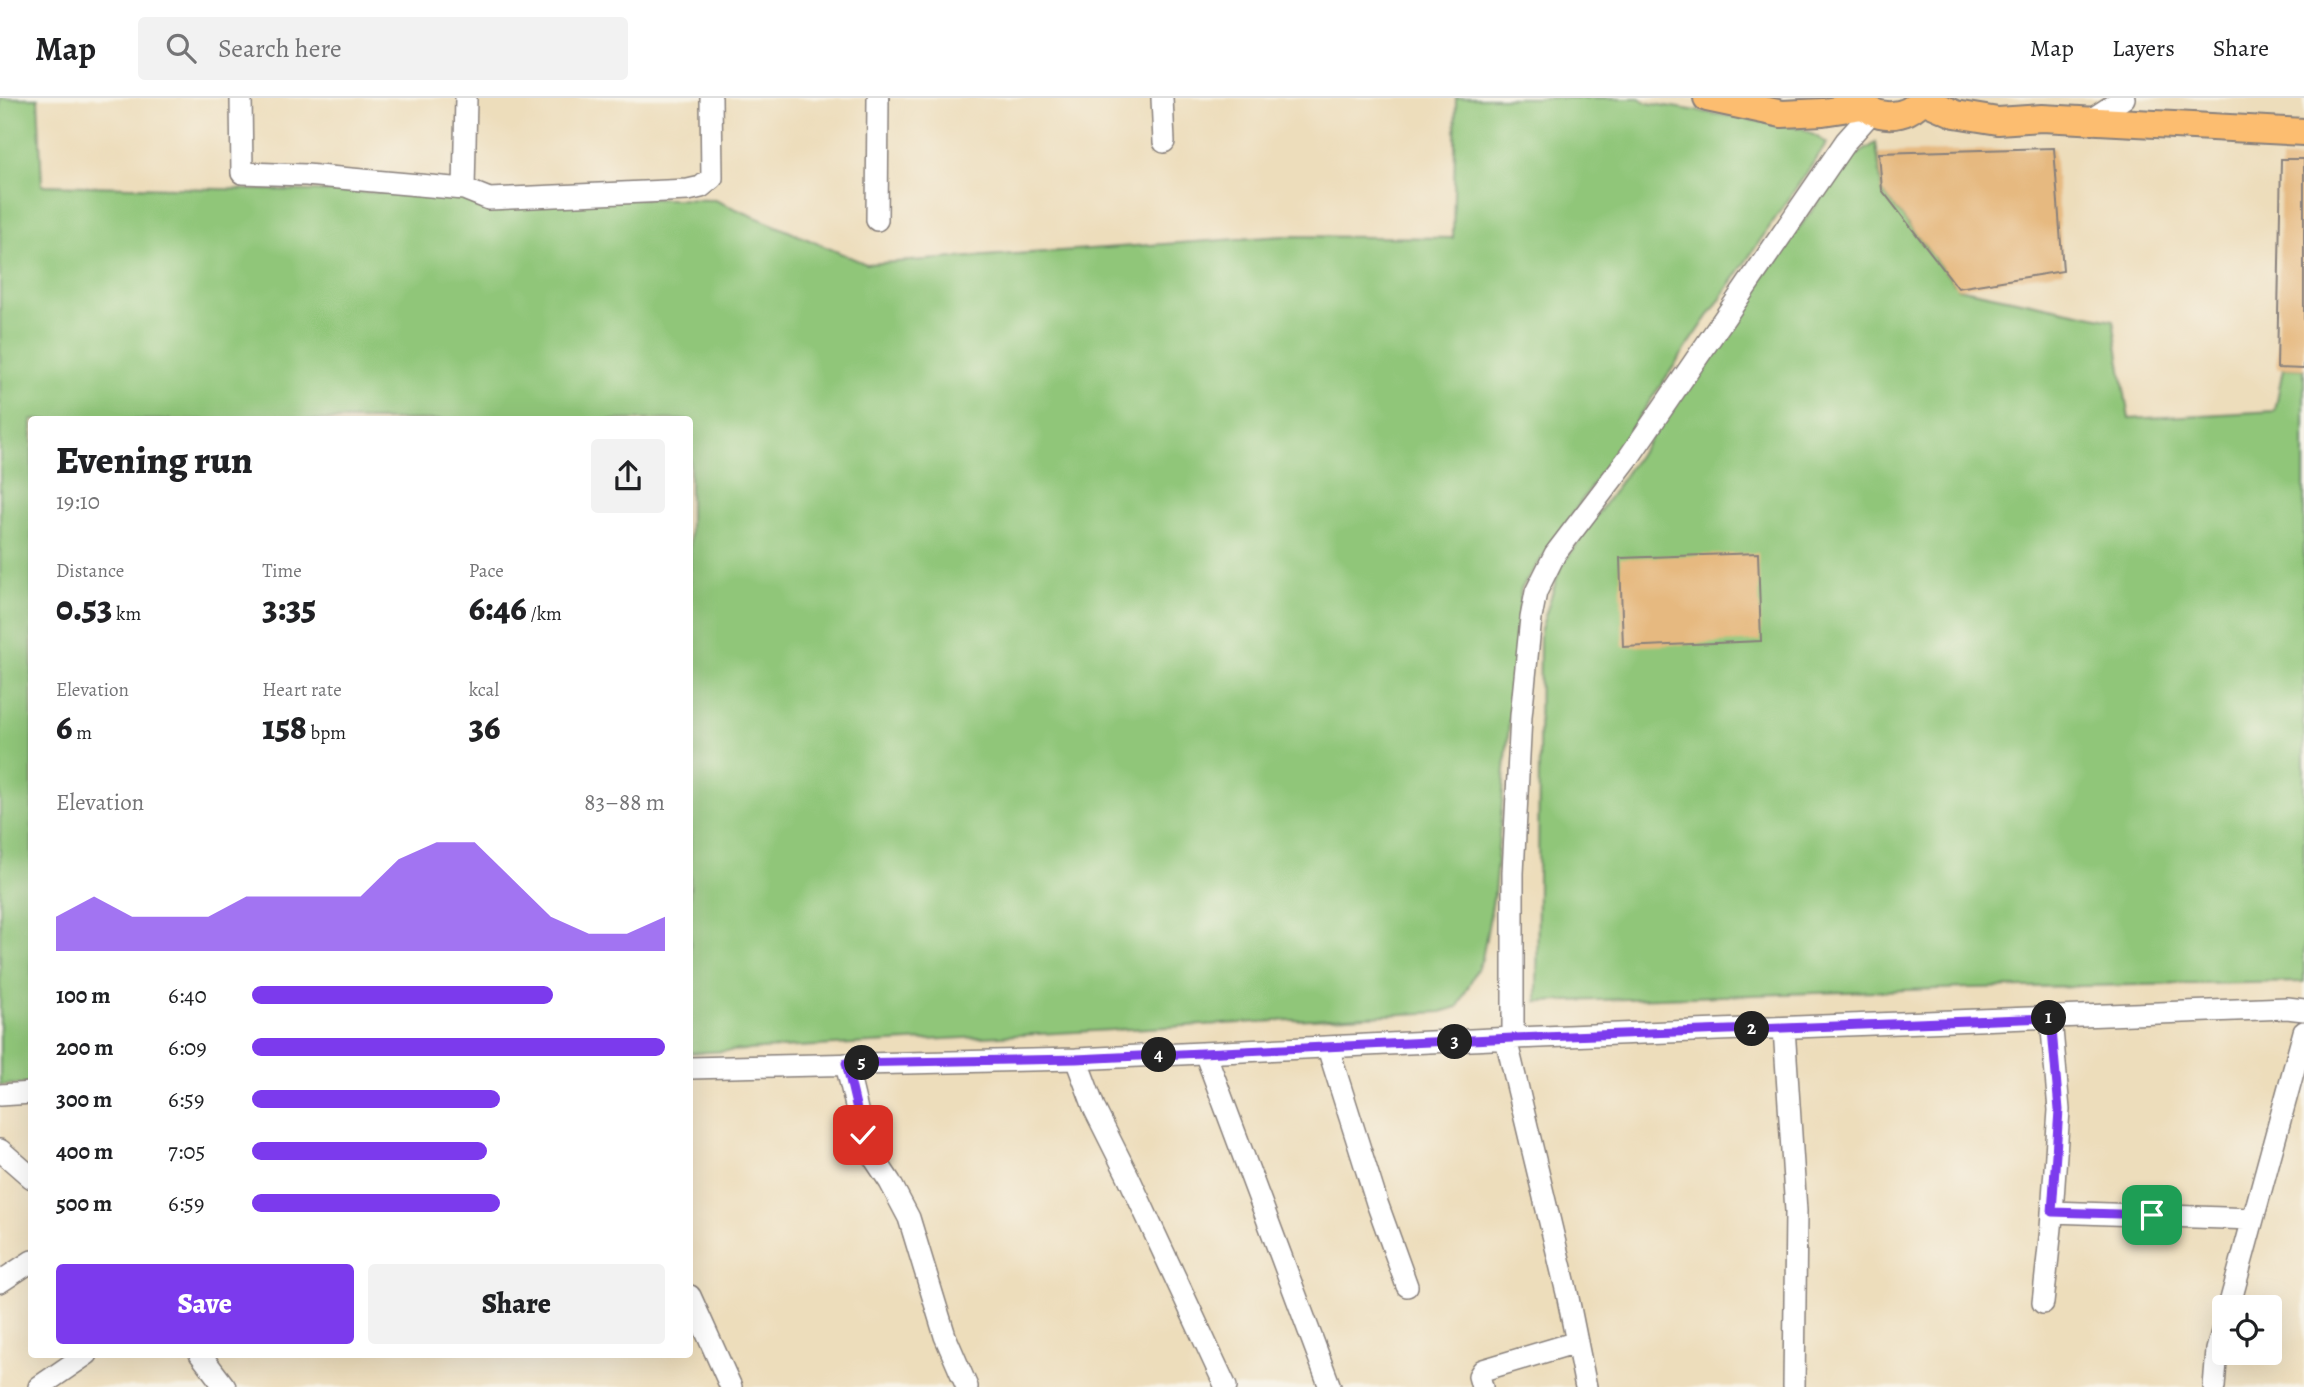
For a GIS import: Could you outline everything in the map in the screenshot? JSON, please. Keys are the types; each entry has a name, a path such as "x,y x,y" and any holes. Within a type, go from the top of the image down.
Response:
{"main road":[{"path":"1707,98 1782,114 1863,106 1886,116 1899,115 1912,110 1923,99 1955,114 1998,121 2040,108 2089,121 2304,132"}],"street":[{"path":"242,98 242,173 306,175 464,189 489,199 688,190 701,187 712,178 711,98"},
{"path":"464,189 466,98"},
{"path":"877,220 878,98"},
{"path":"1162,98 1164,142"},
{"path":"2089,121 2123,98"},
{"path":"1586,1387 1510,1039 1513,873 1521,716 1536,592 1555,554 1629,457 1846,141 1863,106"},
{"path":"693,1068 1076,1059 1784,1028 2287,1008 2304,1010"},
{"path":"2043,1303 2059,1110 2051,1018"},
{"path":"1784,1028 1796,1211 1794,1387"},
{"path":"2232,1295 2304,1032"},
{"path":"1328,1048 1377,1203 1407,1286"},
{"path":"1205,1053 1330,1387"},
{"path":"1076,1059 1095,1110 1226,1387"},
{"path":"846,1063 863,1135 870,1152 909,1218 945,1336 967,1387"},
{"path":"0,1095 28,1093"},
{"path":"0,1150 28,1174"},
{"path":"2052,1212 2253,1219"},
{"path":"0,1282 28,1264"},
{"path":"693,1302 732,1387"},
{"path":"1482,1387 1479,1376 1483,1370 1577,1342"},
{"path":"39,1387 81,1358"},
{"path":"203,1358 225,1387"},
{"path":"2214,1387 2216,1365"}],"green space":[{"path":"0,98 38,98 42,185 715,200 866,264 1283,236 1453,238 1456,98 1639,98 1648,103 1802,128 1827,143 1521,589 1494,894 1482,959 1458,1007 1441,1012 693,1053 693,416 28,416 28,1084 0,1085"},
{"path":"1876,143 1882,190 1958,288 2113,320 2129,419 2275,411 2283,368 2304,369 2304,982 1970,988 1537,1002 1540,632 1560,568 1772,263 1852,158"}],"building":[{"path":"2054,148 2063,271 1958,288 1882,190 1879,153"},
{"path":"2281,159 2304,159 2304,369 2277,368"},
{"path":"1758,553 1761,641 1623,647 1620,558"}],"route":[{"path":"863,1135 846,1063 1076,1059 1513,1038 2051,1018 2059,1110 2052,1212 2152,1215"}]}
